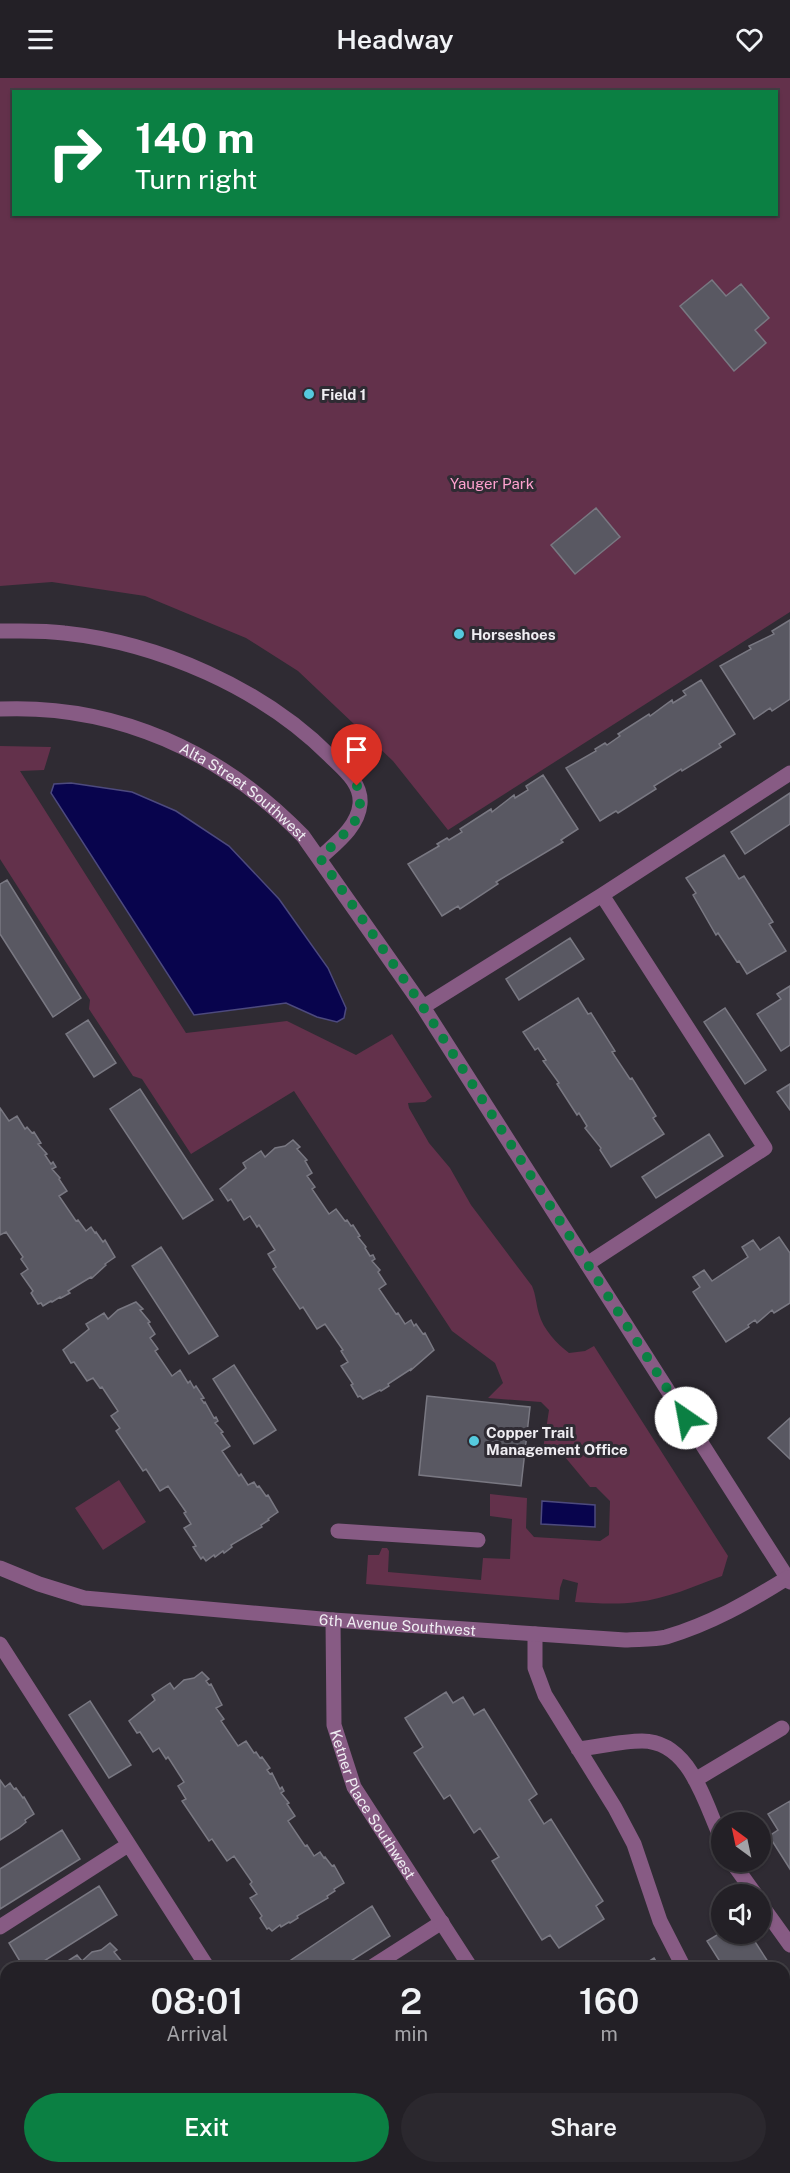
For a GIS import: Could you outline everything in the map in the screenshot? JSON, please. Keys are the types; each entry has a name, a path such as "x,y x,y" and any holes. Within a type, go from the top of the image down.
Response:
{"street":[{"path":"0,631 64,633 107,640 156,654 230,682 296,724 329,754 357,786 360,804 354,824 320,858"},
{"name":"Alta Street Southwest","path":"0,709 35,708 80,714 124,724 159,736 195,752 231,774 286,818 320,858 423,1007 789,1579"},
{"path":"423,1007 790,773"},
{"path":"587,1264 765,1148 602,895"},
{"path":"338,1531 478,1540"},
{"name":"6th Avenue Southwest","path":"0,1568 39,1584 84,1598 333,1620 625,1640 664,1638 746,1604 789,1579"},
{"name":"Ketner Place Southwest","path":"333,1620 334,1725 354,1787 467,1962"},
{"path":"536,1634 535,1668 545,1695 615,1808 634,1844 660,1921 681,1962"},
{"path":"0,1644 204,1962"},
{"path":"695,1780 782,1728"},
{"path":"578,1749 643,1741 664,1746 682,1760 695,1780 711,1816"},
{"path":"0,1927 128,1845"},
{"path":"771,1918 790,1945"},
{"path":"379,1962 442,1922"}],"green space":[{"name":"Yauger Park","path":"0,78 790,78 790,612 448,830 393,761 298,671 246,638 145,596 52,582 0,586"},
{"path":"0,746 51,747 44,770 20,771 186,1033 287,1021 356,1055 392,1034 432,1097 425,1102 408,1103 429,1143 450,1168 471,1205 532,1286 541,1320 551,1336 569,1353 585,1351 594,1346 728,1556 722,1576 659,1598 606,1604 575,1602 578,1583 563,1579 559,1600 366,1584 368,1555 379,1555 382,1548 387,1548 389,1551 388,1572 481,1580 483,1558 510,1559 512,1519 490,1516 490,1494 527,1498 526,1528 534,1537 600,1541 609,1535 610,1501 596,1487 590,1487 565,1457 542,1456 549,1410 541,1402 488,1398 503,1383 495,1363 452,1331 294,1091 191,1154 142,1079 133,1076 89,1009 90,1000 0,859"},
{"path":"119,1480 146,1522 103,1550 75,1508"}],"shaded area":[{"path":"71,783 132,792 176,811 229,846 279,899 328,968 346,1008 344,1018 337,1022 317,1017 286,1003 194,1015 51,793 54,784"},
{"path":"542,1501 595,1505 595,1527 541,1524"}],"building":[{"path":"712,280 726,296 741,284 769,318 755,330 766,343 734,371 680,306"},
{"path":"596,508 620,537 575,574 551,545"},
{"path":"790,620 790,699 772,711 770,708 754,719 720,666 751,649 749,646 774,634 772,631"},
{"path":"701,680 735,734 719,744 721,747 654,786 656,789 618,813 616,811 600,821 566,768 596,751 595,749 605,743 607,745 620,736 618,734 649,714 650,716 672,700 673,703 686,695 683,691"},
{"path":"543,775 578,829 561,840 563,842 496,882 498,884 460,909 458,906 442,916 408,864 439,846 437,844 447,838 449,840 462,832 460,829 491,809 492,812 514,795 515,798 528,790 526,786"},
{"path":"790,793 790,824 745,854 731,832"},
{"path":"724,855 739,879 744,876 773,922 769,924 786,951 747,974 718,933 716,935 693,895 696,893 686,878"},
{"path":"7,880 81,998 53,1017 0,934 0,884"},
{"path":"570,938 584,959 519,1000 506,979"},
{"path":"790,986 790,1045 781,1051 757,1014 781,999 777,994"},
{"path":"578,998 588,1014 591,1013 615,1051 612,1052 656,1116 653,1118 664,1134 611,1167 600,1150 601,1148 585,1128 587,1126 579,1113 577,1115 557,1084 559,1083 543,1061 546,1060 538,1048 535,1050 523,1032"},
{"path":"725,1008 766,1070 745,1084 704,1022"},
{"path":"88,1020 116,1063 94,1077 66,1034"},
{"path":"790,1084 790,1110 777,1092"},
{"path":"140,1089 213,1200 183,1219 110,1109"},
{"path":"0,1108 9,1121 17,1116 25,1129 27,1127 32,1133 34,1132 41,1143 38,1144 47,1154 45,1155 51,1164 53,1162 56,1167 52,1169 67,1191 59,1196 76,1221 78,1220 86,1231 91,1227 103,1242 105,1240 115,1257 92,1278 68,1291 70,1293 43,1306 41,1303 38,1304 31,1293 33,1291 21,1274 28,1269 21,1259 23,1257 6,1232 0,1235"},
{"path":"709,1134 723,1156 656,1198 642,1177"},
{"path":"293,1140 300,1147 297,1149 307,1160 305,1161 312,1173 307,1176 315,1187 312,1189 329,1214 336,1209 345,1221 353,1225 370,1256 373,1255 375,1259 372,1261 380,1270 378,1272 386,1284 379,1289 405,1324 411,1320 414,1326 416,1324 423,1334 425,1333 434,1350 411,1370 388,1384 389,1386 363,1399 358,1397 351,1385 353,1384 341,1366 348,1362 341,1351 343,1350 325,1324 317,1329 303,1307 300,1309 273,1269 276,1267 268,1254 275,1250 259,1225 257,1227 250,1216 244,1220 231,1199 228,1201 220,1189 246,1168 243,1163 261,1151 265,1157 275,1148 285,1146"},
{"path":"779,1237 790,1253 790,1303 774,1313 772,1310 757,1323 755,1320 748,1325 749,1327 726,1342 693,1292 700,1287 693,1277 704,1270 712,1281 748,1257 742,1247 753,1240 760,1250"},
{"path":"161,1247 218,1336 189,1354 132,1266"},
{"path":"136,1302 143,1309 140,1310 150,1322 148,1323 155,1334 150,1338 158,1349 155,1351 172,1376 180,1370 188,1383 190,1381 194,1388 196,1386 204,1398 201,1399 214,1418 216,1417 218,1421 215,1423 230,1446 222,1451 239,1476 241,1474 248,1485 254,1482 257,1487 259,1486 266,1496 268,1495 278,1512 261,1525 262,1527 231,1545 232,1547 224,1553 223,1551 215,1557 214,1555 206,1561 203,1557 201,1559 193,1547 196,1546 184,1528 191,1524 184,1513 186,1512 168,1486 160,1491 146,1469 143,1471 116,1431 120,1428 111,1416 118,1411 102,1387 100,1388 93,1378 87,1381 63,1350 89,1329 86,1324 104,1313 108,1319 118,1310"},
{"path":"234,1365 276,1430 254,1444 213,1379"},
{"name":"Copper Trail Management Office","path":"427,1396 530,1407 521,1486 419,1475"},
{"path":"790,1418 790,1459 768,1438"},
{"path":"202,1672 209,1679 206,1681 209,1685 211,1684 222,1705 216,1708 224,1719 221,1721 238,1746 246,1741 254,1753 262,1757 270,1768 267,1770 270,1774 272,1773 280,1789 282,1787 284,1791 281,1793 295,1816 288,1821 314,1856 320,1852 332,1866 334,1865 344,1883 334,1889 335,1891 327,1896 328,1898 297,1916 298,1918 272,1931 267,1929 260,1918 262,1916 250,1898 257,1894 250,1884 252,1882 234,1856 227,1861 212,1839 209,1841 182,1801 186,1799 178,1786 184,1782 168,1757 166,1759 159,1748 153,1752 140,1732 137,1733 129,1721 155,1700 152,1695 170,1683 174,1689 184,1680 194,1678"},
{"path":"446,1692 453,1703 463,1697 474,1715 484,1709 537,1794 529,1800 544,1824 551,1819 603,1901 596,1906 604,1919 559,1948 550,1935 542,1940 492,1861 499,1857 480,1828 474,1833 450,1795 444,1799 414,1753 423,1747 405,1718"},
{"path":"90,1701 131,1765 109,1778 69,1715"},
{"path":"0,1780 5,1787 10,1783 14,1789 16,1788 34,1814 19,1828 0,1840"},
{"path":"790,1801 790,1869 771,1839 771,1835 778,1830 771,1819 771,1812"},
{"path":"62,1830 80,1859 0,1909 0,1869"},
{"path":"99,1886 117,1915 43,1962 20,1962 9,1943"},
{"path":"372,1906 390,1936 349,1962 288,1962"},
{"path":"711,1939 711,1944 756,1944 768,1962 720,1962 707,1941"},
{"path":"110,1943 117,1950 114,1952 122,1962 66,1962 77,1955 82,1961 92,1952 101,1950"}],"place":[{"name":"Field 1","path":"309,394"},
{"name":"Horseshoes","path":"459,634"},
{"name":"Copper Trail Management Office","path":"474,1441"}],"route":[{"path":"357,786 360,804 354,824 320,858 423,1007 686,1418"}]}
